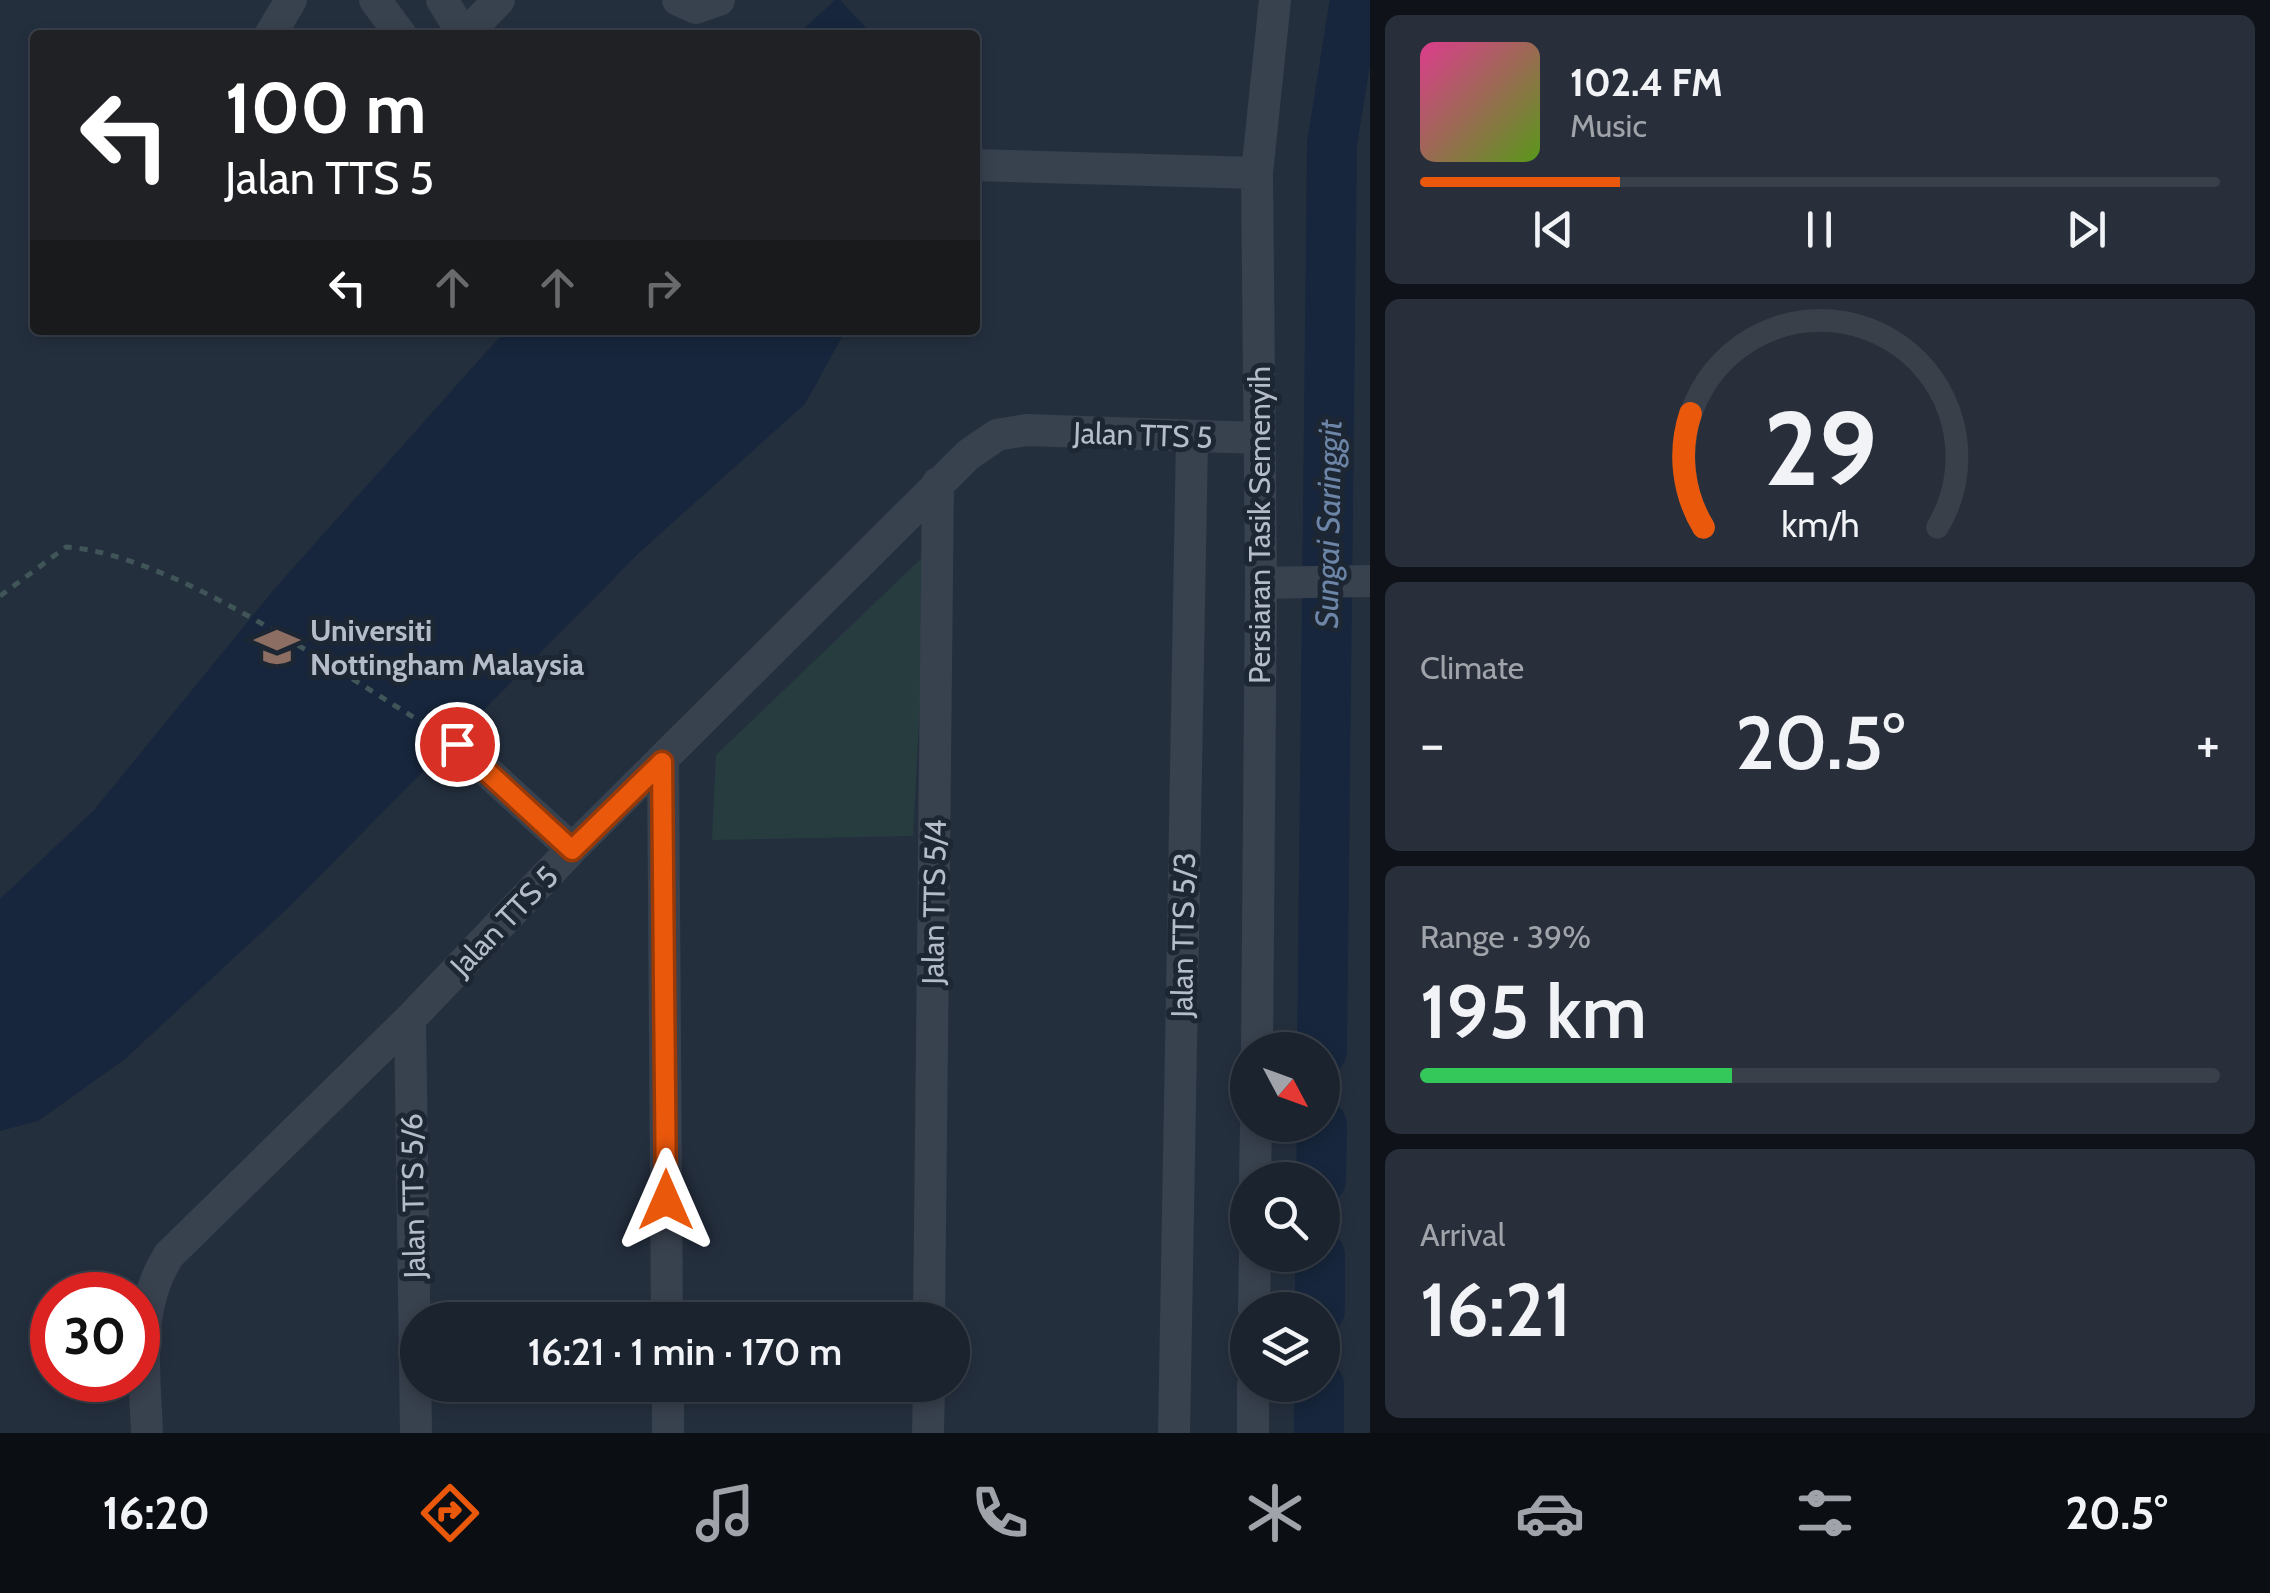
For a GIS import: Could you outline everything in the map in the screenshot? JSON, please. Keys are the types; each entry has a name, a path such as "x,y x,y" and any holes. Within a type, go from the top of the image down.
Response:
{"street":[{"path":"273,30 291,0"},
{"path":"375,0 397,30"},
{"path":"442,0 462,30"},
{"path":"470,30 499,0"},
{"path":"678,0 696,8 718,0"},
{"name":"Persiaran Tasik Semenyih","path":"1257,1032 1261,583 1257,173 1275,0"},
{"path":"980,165 1257,173"},
{"name":"Jalan TTS 5","path":"147,1433 144,1324 157,1273 188,1235 410,1019 572,850 938,483 984,442 1012,432 1259,438"},
{"name":"Jalan TTS 5/3","path":"1174,1433 1192,438"},
{"name":"Jalan TTS 5/4","path":"930,1302 938,483"},
{"path":"1261,583 1364,581"},
{"path":"457,744 572,850"},
{"path":"662,762 667,1302"},
{"name":"Jalan TTS 5/6","path":"410,1019 416,1433"},
{"path":"668,1402 668,1433"},
{"path":"928,1433 929,1402"},
{"path":"1253,1402 1253,1433"}],"path":[{"path":"0,596 66,547 94,549 182,581 457,744"}],"green space":[{"path":"928,552 913,836 712,840 716,755"}],"water":[{"path":"835,0 840,0 868,30 802,30"},
{"path":"502,335 843,335 805,404 641,551 289,907 125,1059 38,1121 0,1131 0,899 94,810 276,587"}],"waterway":[{"name":"Sungai Saringgit","path":"1322,1032 1332,144 1355,0"},
{"name":"Sungai Saringgit","path":"1321,1162 1322,1142"},
{"name":"Sungai Saringgit","path":"1320,1272 1320,1292"},
{"name":"Sungai Saringgit","path":"1319,1402 1319,1433"}],"place":[{"name":"Universiti Nottingham Malaysia","path":"277,647"}],"route":[{"path":"457,744 572,850 662,762 666,1200"}]}
